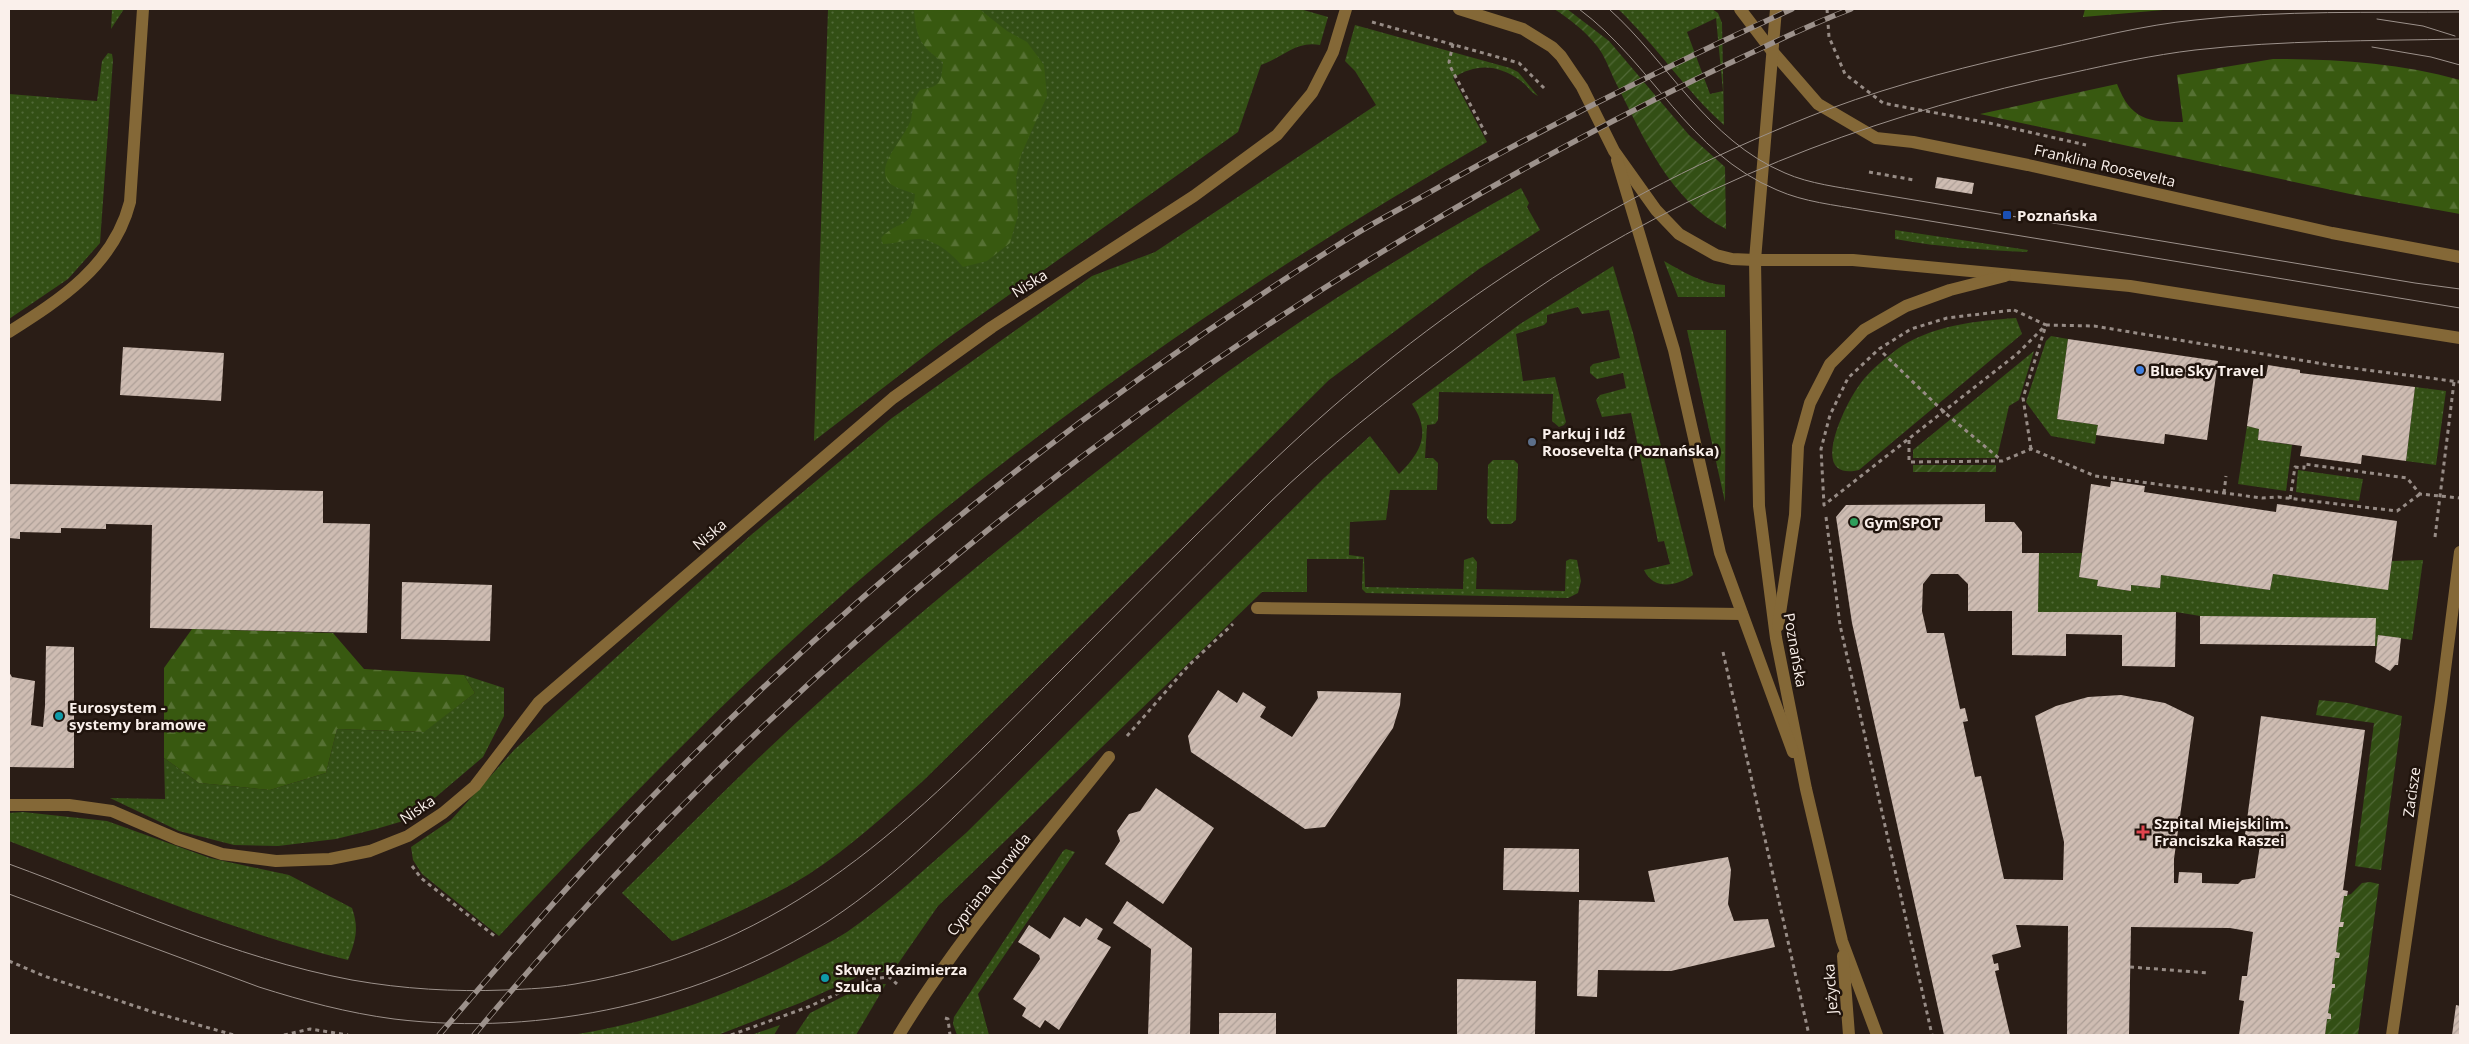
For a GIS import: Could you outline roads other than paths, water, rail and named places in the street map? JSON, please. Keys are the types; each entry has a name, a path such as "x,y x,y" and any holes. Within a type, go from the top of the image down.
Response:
{"street":[{"path":"9,332 74,287 93,270 107,253 125,221 130,202 143,9"},
{"path":"1460,9 1506,22 1523,29 1552,47 1562,56 1582,87 1614,151 1656,210 1679,234 1716,255 1732,259 1755,260 1853,260 2015,273 2130,286 2460,338"},
{"name":"Franklina Roosevelta","path":"1740,9 1772,51 1818,104 1876,138 1913,142 2028,164 2332,233 2460,257"},
{"name":"Poznańska","path":"1776,9 1755,260 1759,506 1776,638 1806,789 1842,941 1877,1035"},
{"name":"Niska","path":"9,805 69,805 112,812 177,839 222,854 276,861 330,859 370,851 408,836 443,813 475,786 546,696 893,398 992,326 1194,196 1277,135 1312,93 1333,52 1345,12"},
{"path":"1614,151 1674,350 1720,553 1806,789"},
{"path":"1776,638 1795,515 1798,446 1810,403 1830,364 1864,330 1906,306 1950,290 2015,273"},
{"name":"Zacisze","path":"2392,1035 2441,701 2460,552"},
{"path":"1257,608 1714,616 1742,614"},
{"name":"Cypriana Norwida","path":"899,1035 919,1002 958,947 1109,757"},
{"name":"Jeżycka","path":"1842,941 1850,1035"}],"tram line":[{"path":"1579,9 1629,55 1672,106 1719,154 1746,174 1787,194 1831,205 2460,308"},
{"path":"1609,9 1631,30 1690,99 1733,141 1758,159 1785,173 1804,180 1866,192 2460,289"},
{"path":"9,864 221,944 264,958 352,980 409,988 448,990 532,989 575,984 652,966 721,941 784,908 842,870 898,827 1004,727 1229,502 1348,393 1475,296 1542,252 1611,211 1681,174 1754,140 1829,109 1882,91 1963,68 2119,32 2176,22 2261,15 2460,12"},
{"path":"2377,19 2423,26 2455,36"},
{"path":"9,894 259,987 326,1006 394,1019 450,1023 507,1023 564,1017 620,1007 676,992 729,973 781,949 830,920 881,883 951,820 1269,503 1313,462 1430,368 1510,308 1567,269 1626,235 1686,203 1810,149 1874,126 2005,88 2117,63 2195,50 2294,43 2460,39"},
{"path":"2372,47 2431,57 2460,65"}],"railway":[{"path":"439,1035 596,856 651,798 730,720 811,644 894,571 980,500 1068,432 1157,366 1248,303 1367,227 1574,114 1792,9"},
{"path":"474,1035 586,906 705,783 829,666 958,554 1093,449 1232,349 1375,256 1522,170 1690,82 1825,19 1851,9"}],"place":[{"name":"Poznańska","path":"2007,215"},
{"name":"Blue Sky Travel","path":"2140,370"},
{"name":"Parkuj i Idź Roosevelta (Poznańska)","path":"1532,442"},
{"name":"Gym SPOT","path":"1854,522"},
{"name":"Eurosystem - systemy bramowe","path":"59,716"},
{"name":"Szpital Miejski im. Franciszka Raszei","path":"2143,832"},
{"name":"Skwer Kazimierza Szulca","path":"825,978"}]}
